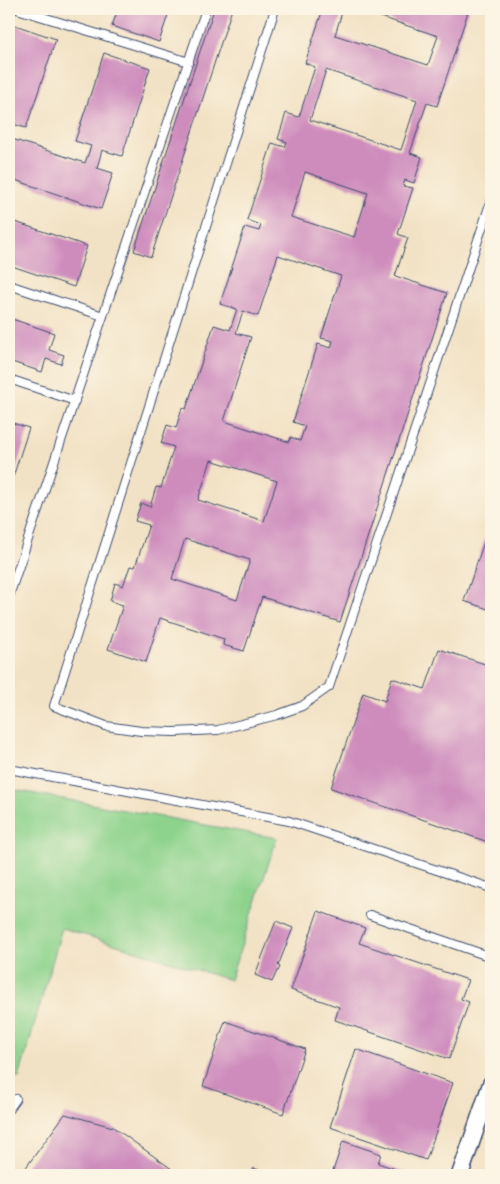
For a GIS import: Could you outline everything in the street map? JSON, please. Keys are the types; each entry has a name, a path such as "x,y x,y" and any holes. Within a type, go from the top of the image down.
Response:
{"street":[{"path":"460,1175 491,1084"}],"lane":[{"path":"17,9 189,62"},
{"path":"9,596 206,9"},
{"path":"274,9 54,706 106,726 141,731 212,730 302,706 329,687 491,201"},
{"path":"9,285 103,316"},
{"path":"9,379 75,401"},
{"path":"9,769 289,821 491,888"},
{"path":"370,915 491,957"},
{"path":"9,1108 16,1099"}],"green space":[{"path":"9,789 277,838 230,980 62,928 19,1078 9,1077"}],"building":[{"path":"118,9 170,9 159,42 112,26"},
{"path":"214,9 232,9 151,257 134,251"},
{"path":"323,9 343,9 335,35 428,65 438,36 357,9 469,9 437,106 427,103 410,153 422,157 414,183 405,180 403,186 413,188 398,234 408,238 395,276 447,293 340,622 262,597 244,651 223,645 224,639 160,618 146,662 108,649 123,605 110,601 115,583 123,586 130,566 135,567 149,525 135,521 141,503 150,507 156,487 161,488 174,447 161,443 167,425 176,428 182,408 186,409 214,325 230,330 237,309 220,304 245,227 259,231 261,225 247,220 272,143 285,147 287,142 278,139 286,113 299,117 315,67 305,63","holes":["326,70 417,100 401,150 310,120","305,172 368,193 354,237 291,217","278,255 341,276 321,338 333,341 331,348 318,344 293,422 305,426 300,441 291,437 289,442 224,421 251,337 236,333 243,311 258,316","211,460 277,481 264,521 198,500","185,539 250,560 237,600 172,579"]},
{"path":"9,23 56,39 26,128 9,123"},
{"path":"104,53 150,68 122,156 102,150 97,168 113,173 101,209 9,178 9,138 85,163 91,146 75,141"},
{"path":"9,220 87,246 74,287 9,265"},
{"path":"9,318 54,333 49,350 64,355 61,364 46,359 42,372 9,361"},
{"path":"9,422 29,428 13,477 9,475"},
{"path":"491,521 491,610 464,601"},
{"path":"439,649 491,666 491,843 331,788 363,693 385,701 392,678 425,689"},
{"path":"318,911 365,928 359,943 468,980 461,999 469,1002 449,1059 335,1020 339,1007 291,990"},
{"path":"276,921 293,928 278,966 280,967 272,982 255,975"},
{"path":"225,1021 305,1049 283,1114 203,1086"},
{"path":"356,1049 453,1083 426,1160 330,1127"},
{"path":"65,1114 113,1127 180,1175 31,1175 24,1170"},
{"path":"343,1141 381,1154 378,1163 407,1173 406,1175 346,1175 333,1171"},
{"path":"254,1168 267,1175 249,1175"}]}
